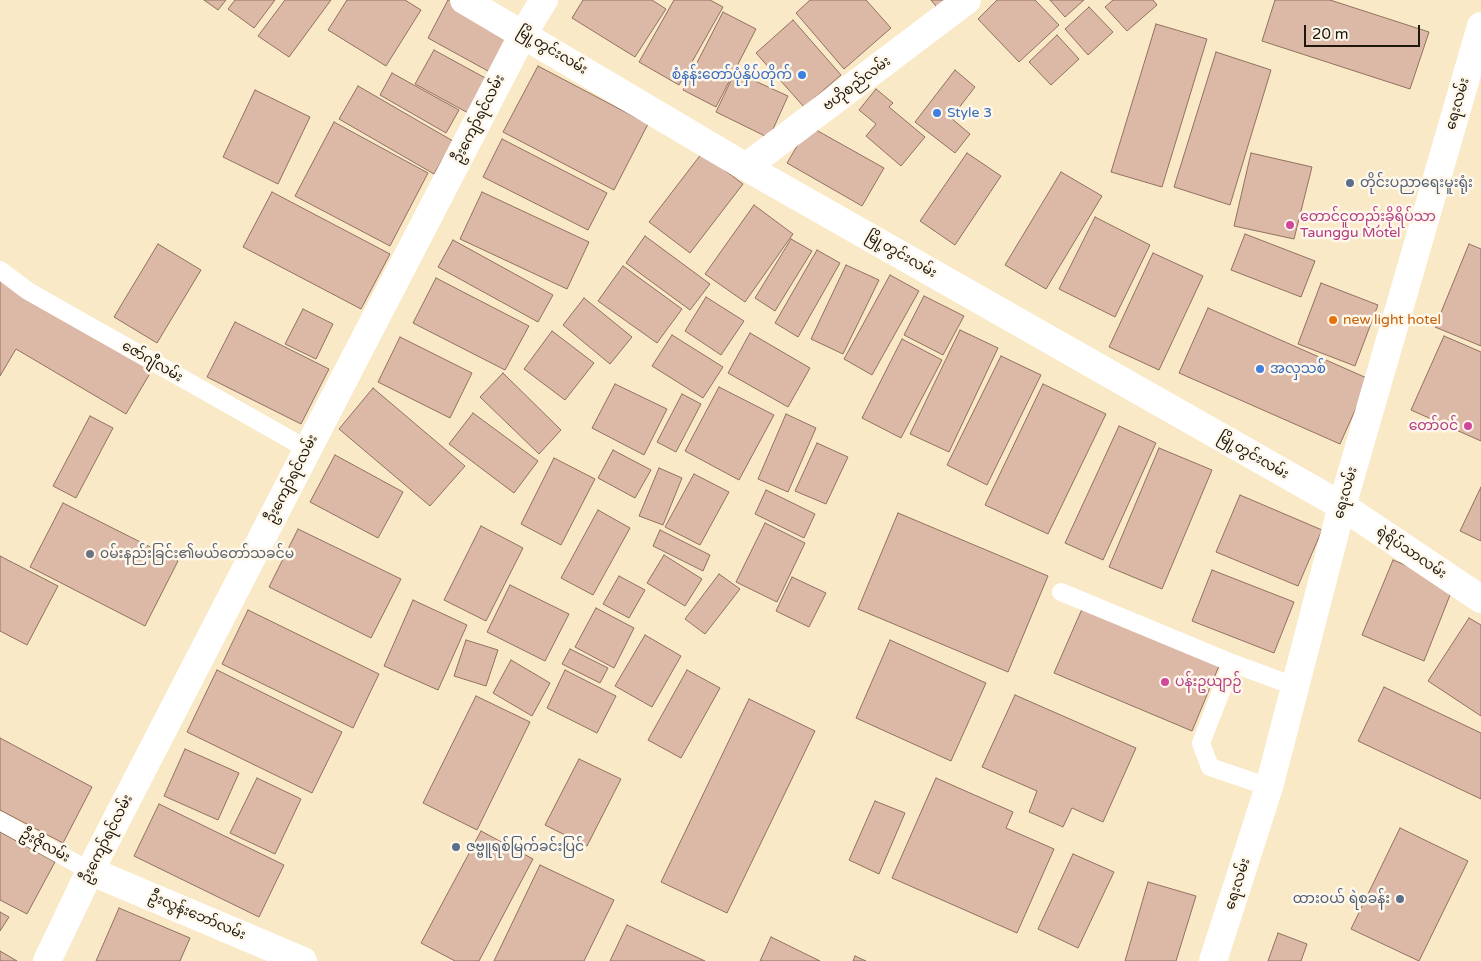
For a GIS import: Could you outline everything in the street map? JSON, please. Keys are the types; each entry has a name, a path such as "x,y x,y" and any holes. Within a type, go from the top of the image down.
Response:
{"street":[{"name":"မြို့တွင်းလမ်း","path":"464,0 746,167 1342,506"},
{"name":"ဦးကျော်ရင်လမ်း","path":"46,961 90,871 307,450 523,34 544,0"},
{"name":"ဗဟိုစည်လမ်း","path":"746,167 967,0"},
{"name":"ရေးလမ်း","path":"1213,961 1269,787 1342,506 1481,26"},
{"name":"ရဲရိပ်သာလမ်း","path":"1342,506 1481,599"},
{"name":"ဦးလွန်းဘော်လမ်း","path":"90,871 303,961"}],"lane":[{"name":"ဇော်ဂျီလမ်း","path":"0,270 28,291 307,450"},
{"path":"1060,592 1232,663 1294,686"},
{"path":"1232,663 1201,744 1210,767 1269,787"},
{"name":"ဦးဇိုလမ်း","path":"0,821 90,871"}],"building":[{"path":"204,0 226,0 218,10"},
{"path":"235,0 275,0 254,28 228,9"},
{"path":"285,0 331,0 289,57 258,36"},
{"path":"347,0 405,0 421,10 386,66 328,30"},
{"path":"448,0 453,0 519,36 497,76 428,38"},
{"path":"583,0 652,0 666,9 635,57 572,18"},
{"path":"674,0 710,0 723,7 679,85 639,62"},
{"path":"810,0 866,0 891,28 844,69 796,13"},
{"path":"931,0 953,0 940,11"},
{"path":"997,0 1035,0 1059,25 1019,62 978,19"},
{"path":"1050,0 1084,0 1065,17"},
{"path":"1113,0 1153,0 1157,5 1127,31 1105,7"},
{"path":"1275,0 1330,0 1429,32 1410,89 1262,41"},
{"path":"1089,7 1113,32 1088,55 1065,29"},
{"path":"723,12 756,29 716,107 683,90"},
{"path":"793,20 841,75 804,107 756,53"},
{"path":"1156,24 1207,39 1162,187 1111,172"},
{"path":"1057,35 1079,59 1051,85 1029,62"},
{"path":"434,50 489,80 470,114 415,84"},
{"path":"1216,52 1271,70 1230,205 1174,187"},
{"path":"538,66 648,124 614,190 503,132"},
{"path":"955,70 975,87 951,118 970,134 955,153 915,122"},
{"path":"735,72 788,96 769,138 716,112"},
{"path":"392,73 459,110 446,133 380,95"},
{"path":"358,86 453,141 434,174 339,119"},
{"path":"876,89 893,103 889,107 925,137 901,166 866,136 876,124 859,110"},
{"path":"255,90 310,117 278,184 223,157"},
{"path":"334,122 428,173 390,246 295,196"},
{"path":"809,126 884,168 862,206 787,163"},
{"path":"502,139 607,193 588,230 483,177"},
{"path":"702,153 743,184 690,253 649,222"},
{"path":"967,153 1001,176 955,245 920,221"},
{"path":"1251,153 1312,167 1294,239 1234,226"},
{"path":"1061,172 1102,196 1046,289 1005,265"},
{"path":"272,192 390,254 361,309 243,247"},
{"path":"482,192 589,242 567,289 460,239"},
{"path":"754,205 793,234 745,302 705,274"},
{"path":"1095,217 1150,245 1115,317 1059,289"},
{"path":"1245,234 1315,261 1301,297 1231,270"},
{"path":"645,236 710,284 690,310 626,263"},
{"path":"791,239 812,251 775,311 755,298"},
{"path":"453,240 553,295 538,322 438,267"},
{"path":"158,244 201,270 157,343 114,317"},
{"path":"1469,244 1481,249 1481,346 1435,327"},
{"path":"817,250 840,263 798,337 775,323"},
{"path":"1153,253 1203,276 1159,370 1109,347"},
{"path":"846,265 879,280 843,354 811,339"},
{"path":"623,266 682,309 657,343 598,301"},
{"path":"890,275 919,291 872,375 844,359"},
{"path":"436,278 529,326 505,370 413,323"},
{"path":"0,279 155,365 126,414 16,349 0,376"},
{"path":"1321,283 1378,305 1355,366 1298,344"},
{"path":"924,296 964,316 943,355 904,335"},
{"path":"706,297 744,321 721,355 685,331"},
{"path":"584,298 632,337 610,364 563,325"},
{"path":"1208,308 1369,379 1340,444 1179,373"},
{"path":"303,309 333,324 316,359 285,344"},
{"path":"235,322 329,369 301,424 207,377"},
{"path":"960,330 998,348 949,452 910,434"},
{"path":"552,331 594,363 565,400 524,369"},
{"path":"750,333 810,368 788,407 728,373"},
{"path":"672,335 723,367 703,398 652,366"},
{"path":"1444,336 1481,352 1481,441 1411,410"},
{"path":"400,337 472,373 450,418 378,382"},
{"path":"902,339 942,360 901,438 862,418"},
{"path":"1001,356 1041,375 987,485 947,465"},
{"path":"503,373 561,430 539,454 480,397"},
{"path":"615,384 667,409 644,455 592,428"},
{"path":"1043,384 1106,414 1048,534 985,505"},
{"path":"719,387 774,415 739,480 685,451"},
{"path":"373,388 465,466 430,506 339,429"},
{"path":"682,394 701,404 676,452 657,442"},
{"path":"473,413 538,461 514,493 449,444"},
{"path":"786,414 816,428 788,492 758,479"},
{"path":"90,416 113,428 76,498 53,486"},
{"path":"1119,426 1156,443 1103,560 1065,543"},
{"path":"817,443 848,457 826,504 795,491"},
{"path":"1159,448 1212,470 1162,589 1109,567"},
{"path":"613,450 651,470 635,498 598,478"},
{"path":"335,455 403,492 378,538 310,502"},
{"path":"554,458 595,479 561,545 521,524"},
{"path":"659,468 682,478 663,525 639,516"},
{"path":"694,474 729,492 700,545 665,527"},
{"path":"1481,487 1481,541 1460,531"},
{"path":"766,490 815,514 804,538 755,514"},
{"path":"1240,495 1322,530 1298,586 1216,552"},
{"path":"63,503 178,561 145,626 30,567"},
{"path":"598,510 630,528 593,595 561,578"},
{"path":"898,513 1048,576 1008,672 858,609"},
{"path":"765,523 805,543 777,602 736,582"},
{"path":"481,526 523,548 486,621 444,600"},
{"path":"298,529 401,579 371,638 269,587"},
{"path":"660,530 710,555 703,571 653,546"},
{"path":"664,555 702,579 685,606 647,583"},
{"path":"0,556 58,586 27,645 0,631"},
{"path":"1393,560 1454,585 1424,661 1362,635"},
{"path":"1212,570 1294,602 1274,653 1192,621"},
{"path":"719,574 740,589 705,634 685,619"},
{"path":"619,576 645,590 629,618 603,604"},
{"path":"792,577 826,593 809,627 776,611"},
{"path":"510,585 569,614 545,661 487,632"},
{"path":"413,600 467,625 438,690 384,666"},
{"path":"596,608 634,628 614,668 575,647"},
{"path":"1082,609 1219,666 1192,731 1054,673"},
{"path":"248,610 379,674 353,728 222,664"},
{"path":"1469,618 1481,625 1481,716 1428,681"},
{"path":"645,635 681,656 652,707 615,686"},
{"path":"466,640 498,650 486,686 454,676"},
{"path":"890,640 986,683 951,761 856,718"},
{"path":"570,649 608,668 600,683 562,664"},
{"path":"511,660 550,683 532,716 493,693"},
{"path":"217,670 342,732 312,793 187,732"},
{"path":"565,670 616,696 597,733 547,708"},
{"path":"687,670 720,688 681,758 648,740"},
{"path":"1384,687 1481,733 1481,799 1358,741"},
{"path":"1015,695 1136,748 1103,822 1072,808 1063,827 1029,812 1037,791 982,767"},
{"path":"476,696 530,722 477,830 423,803"},
{"path":"749,699 815,731 727,913 661,882"},
{"path":"0,738 92,787 63,843 0,810"},
{"path":"185,749 239,773 218,820 164,796"},
{"path":"579,759 621,779 587,846 545,825"},
{"path":"257,778 301,799 275,854 230,833"},
{"path":"936,778 1013,812 1006,828 1054,849 1017,933 892,878"},
{"path":"875,801 905,813 879,874 849,860"},
{"path":"159,804 284,865 259,917 134,856"},
{"path":"1400,828 1468,861 1419,961 1351,929"},
{"path":"481,831 533,859 479,961 455,961 421,943"},
{"path":"0,832 55,862 27,914 0,900"},
{"path":"1073,854 1114,872 1078,948 1038,929"},
{"path":"540,865 614,900 584,961 494,961"},
{"path":"1148,882 1196,896 1176,961 1125,961"},
{"path":"119,908 190,938 180,961 96,961"},
{"path":"0,912 9,917 0,931"},
{"path":"627,925 705,961 610,961"},
{"path":"1278,933 1307,944 1301,961 1268,961"},
{"path":"771,937 820,961 760,961"},
{"path":"0,951 17,961 0,961"},
{"path":"855,956 866,961 853,961"}],"place":[{"name":"စံနန်းတော်ပုံနှိပ်တိုက်","path":"802,75"},
{"name":"Style 3","path":"937,113"},
{"name":"တိုင်းပညာရေးမူးရုံး","path":"1350,183"},
{"name":"တောင်ငူတည်းခိုရိပ်သာ Taunggu Motel","path":"1290,225"},
{"name":"new light hotel","path":"1333,320"},
{"name":"အလှသစ်","path":"1260,369"},
{"name":"တော်ဝင်","path":"1468,426"},
{"name":"၀မ်းနည်းခြင်း၏မယ်တော်သခင်မ","path":"90,554"},
{"name":"ပန်းဥယျာဉ်","path":"1165,682"},
{"name":"ဇဗ္ဗူရစ်မြက်ခင်းပြင်","path":"456,847"},
{"name":"ထားဝယ် ရဲစခန်း","path":"1400,899"}]}
